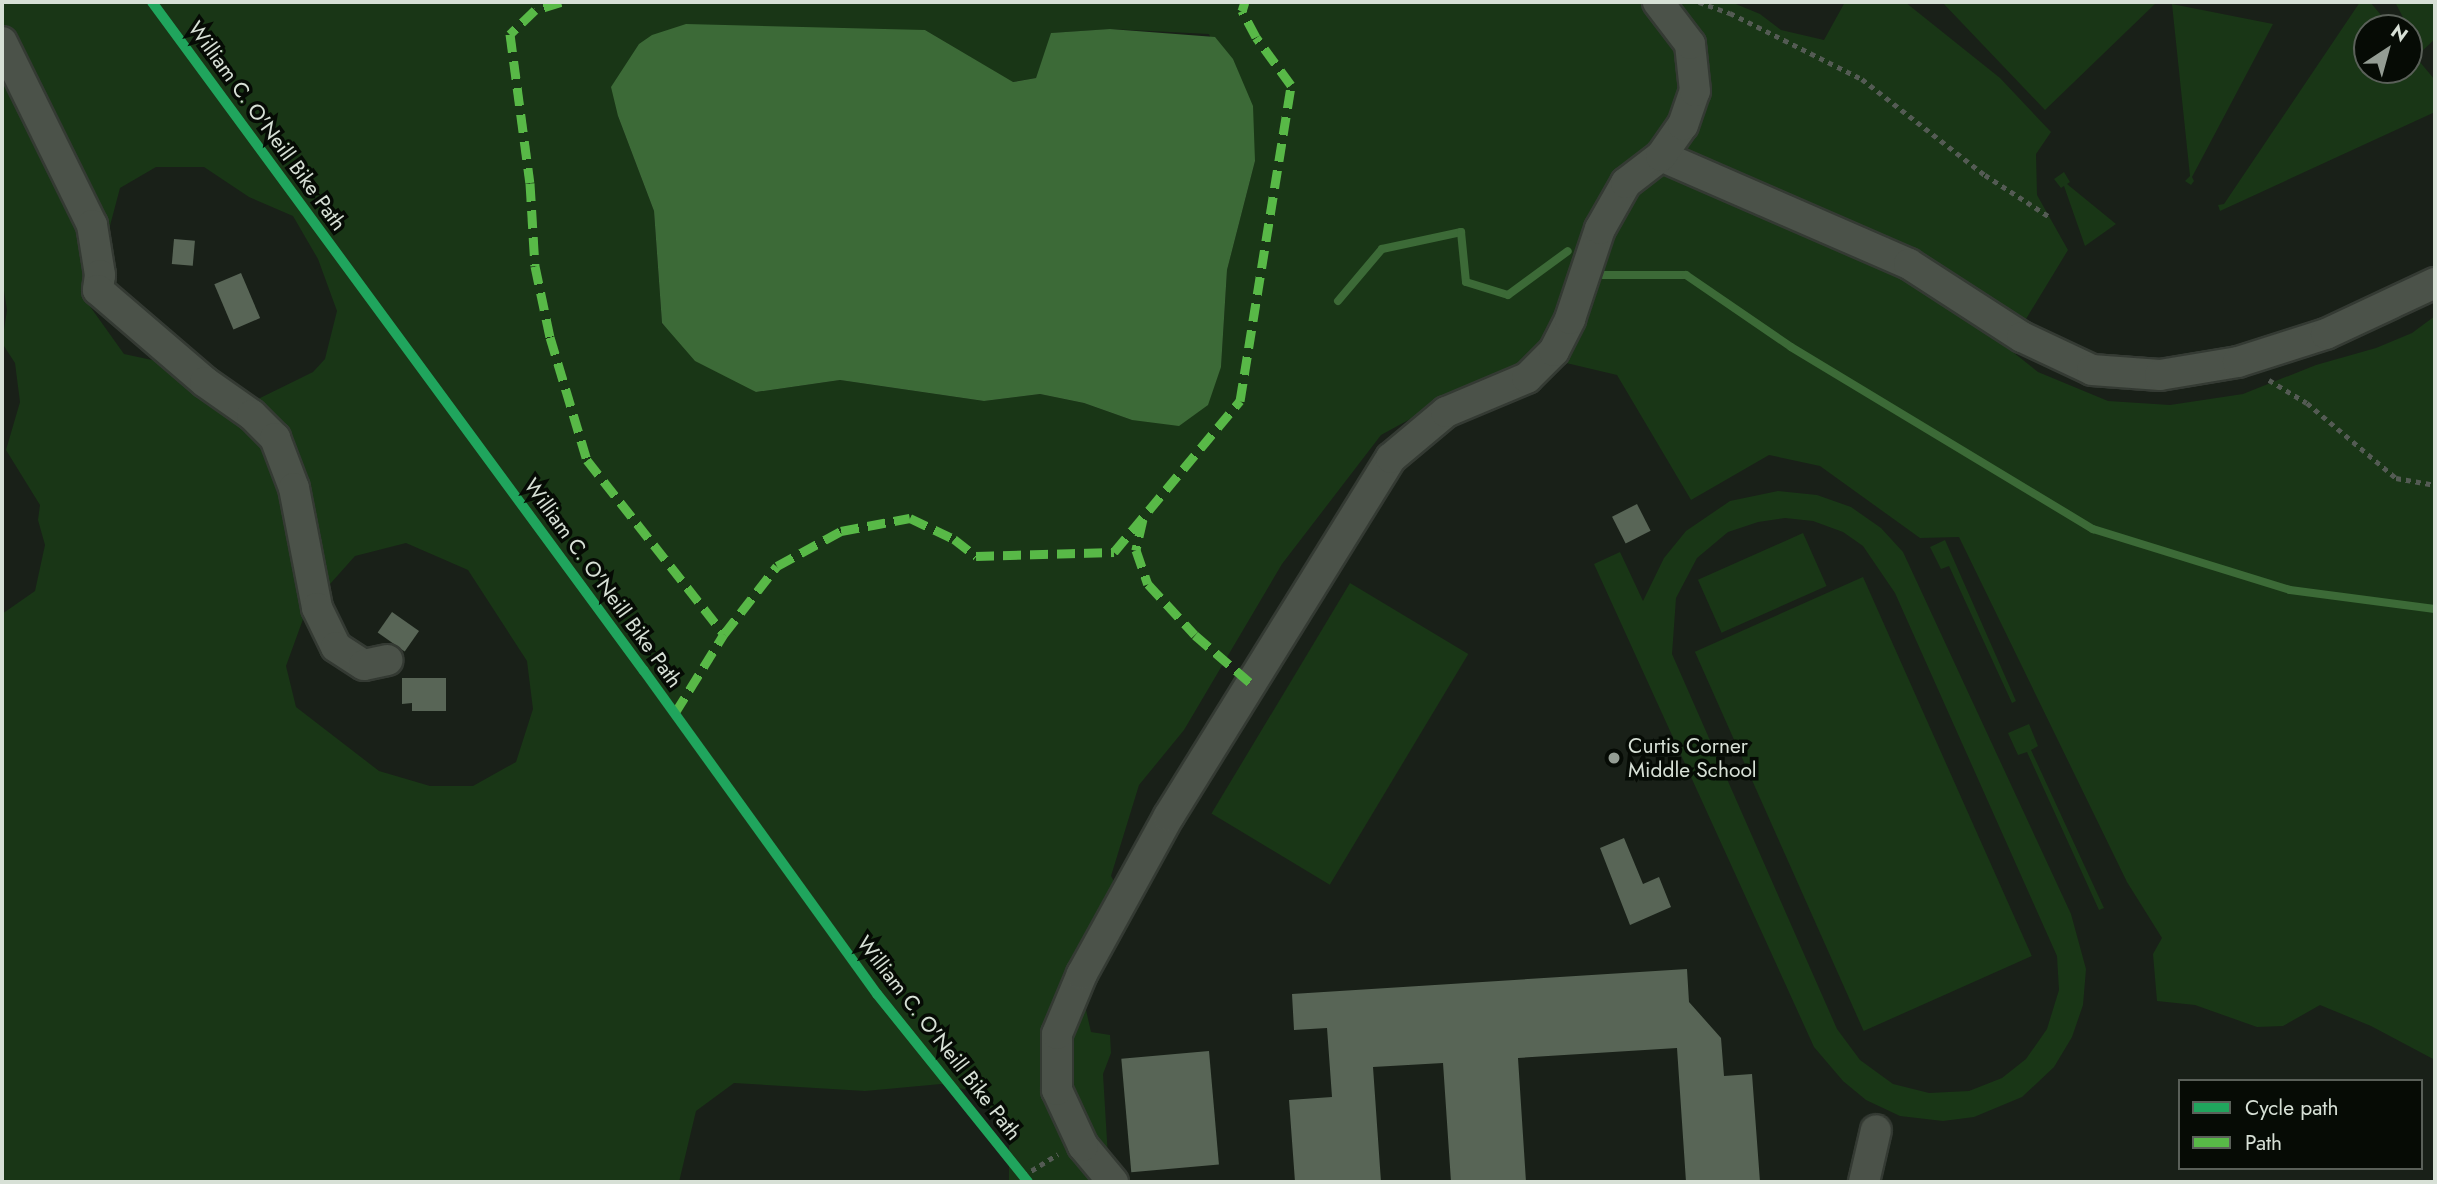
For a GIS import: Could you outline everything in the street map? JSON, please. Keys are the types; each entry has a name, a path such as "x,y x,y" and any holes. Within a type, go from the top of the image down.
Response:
{"lane":[{"path":"1113,1182 1080,1139 1057,1090 1057,1034 1082,974 1169,816 1391,458 1446,412 1527,378 1554,351 1570,319 1600,229 1626,183 1661,156 1683,125 1695,91 1689,44 1658,2"},
{"path":"2,42 92,225 100,275 98,290 205,382 252,415 275,438 294,488 317,608 337,647 364,665 387,660"},
{"path":"1661,156 1909,264 2022,337 2092,370 2160,375 2238,362 2326,334 2435,283"},
{"path":"1864,1182 1876,1130"}],"path":[{"path":"1699,2 1730,13 1862,79 1985,175 2050,217"},
{"path":"2238,362 2307,402 2396,478 2435,485"},
{"path":"1026,1179 1080,1139"}],"shaded area":[{"path":"2,2 1731,2 1760,14 1781,30 1824,40 1845,2 1905,2 2000,78 2051,132 2036,154 2037,195 2068,250 2026,319 1999,341 2038,372 2108,401 2170,405 2243,394 2316,365 2376,348 2412,333 2435,316 2435,1060 2371,1026 2320,1005 2283,1026 2257,1027 2195,1005 2157,1001 2153,954 2162,938 2127,882 1959,537 1920,538 1820,466 1769,455 1691,500 1617,375 1545,358 1434,406 1381,435 1282,564 1184,730 1139,785 1111,876 1119,890 1082,945 1086,1010 1091,1032 1110,1035 1111,1053 1103,1074 1109,1174 1116,1182 1009,1182 1009,1139 981,1093 941,1084 865,1091 734,1083 696,1111 679,1182 2,1182 2,614 35,591 45,545 38,520 40,505 6,450 20,402 15,363 2,343 7,310 2,278","holes":["1111,29 1209,34 1255,161 1227,270 1221,367 1132,420 1084,403 1040,394 984,401 840,380 756,392 662,324 654,211 618,116 925,30 1012,82 1036,78 1052,33","156,167 204,167 249,197 293,216 318,259 337,311 325,359 313,372 256,400 166,363 124,354 89,305 120,188","406,543 468,570 527,661 533,709 516,762 473,786 430,786 379,771 296,707 286,666 306,611 355,556"]},
{"path":"1942,2 2157,2 2045,110"},
{"path":"2360,2 2370,2 2380,14 2353,14 2353,84 2423,84 2423,66 2435,80 2435,112 2220,211 2218,205 2224,204"},
{"path":"2395,2 2435,2 2435,39 2423,50 2423,14 2401,14"},
{"path":"2172,4 2273,24 2192,177 2194,181 2191,185 2185,181 2190,176"},
{"path":"686,24 925,30 1013,82 1036,78 1051,33 1110,29 1215,37 1233,59 1253,106 1255,161 1227,270 1221,367 1208,405 1179,426 1132,420 1084,403 1040,394 984,401 840,380 756,392 695,361 662,323 654,211 618,116 611,87 639,44 652,35"},
{"path":"2064,172 2070,182 2067,184 2116,224 2085,246 2064,186 2061,188 2054,179"},
{"path":"1778,491 1817,495 1851,507 1881,528 1903,552 2071,914 2086,969 2083,1005 2072,1037 2054,1067 2022,1097 1974,1117 1943,1121 1900,1116 1866,1100 1843,1081 1814,1047 1594,564 1620,552 1643,601 1664,558 1686,531 1730,501","holes":["1785,518 1813,521 1843,532 1863,546 1895,593 2057,956 2059,990 2047,1029 2026,1059 2002,1078 1969,1091 1929,1093 1893,1084 1860,1060 1837,1029 1672,654 1676,598 1697,558 1728,532 1758,522"]},
{"path":"1803,533 1827,586 1722,633 1698,580"},
{"path":"1945,540 2016,701 2012,703 1949,566 1941,569 1930,547"},
{"path":"1863,577 2032,956 1864,1031 1695,652"},
{"path":"1350,583 1468,654 1330,885 1211,814"},
{"path":"2029,724 2038,746 2031,750 2104,908 2099,910 2027,752 2018,755 2008,733"}],"building":[{"path":"174,239 195,241 193,266 172,264"},
{"path":"241,273 260,318 233,329 214,284"},
{"path":"1637,504 1651,531 1626,543 1612,517"},
{"path":"392,612 419,631 405,651 378,632"},
{"path":"402,678 446,678 446,711 412,711 412,703 402,704"},
{"path":"1624,838 1643,884 1659,877 1671,907 1630,925 1600,848"},
{"path":"1687,969 1689,1002 1721,1038 1724,1076 1752,1074 1760,1182 1686,1182 1677,1048 1518,1058 1526,1182 1451,1182 1443,1063 1373,1067 1381,1182 1295,1182 1289,1100 1332,1097 1327,1028 1294,1030 1292,994"},
{"path":"1209,1051 1219,1165 1131,1172 1121,1059"}],"waterway":[{"path":"1338,301 1382,249 1461,232 1466,282 1508,295 1568,251"},
{"path":"1603,275 1686,275 1791,347 2093,529 2290,590 2435,609"}],"marked path":[{"path":"561,2 535,10 510,34 530,183 535,266 550,337 587,460 724,634"},
{"path":"675,713 724,634 777,566 841,531 910,518 954,539 976,556 1114,552 1240,401 1291,85 1256,37 1242,11 1245,2"},
{"path":"1143,519 1136,550 1148,584 1195,635 1253,685"}],"cycle path":[{"name":"William C. O'Neill Bike Path","path":"152,2 644,671 877,994 1028,1182"}],"place":[{"name":"Curtis Corner Middle School","path":"1614,758"}]}
